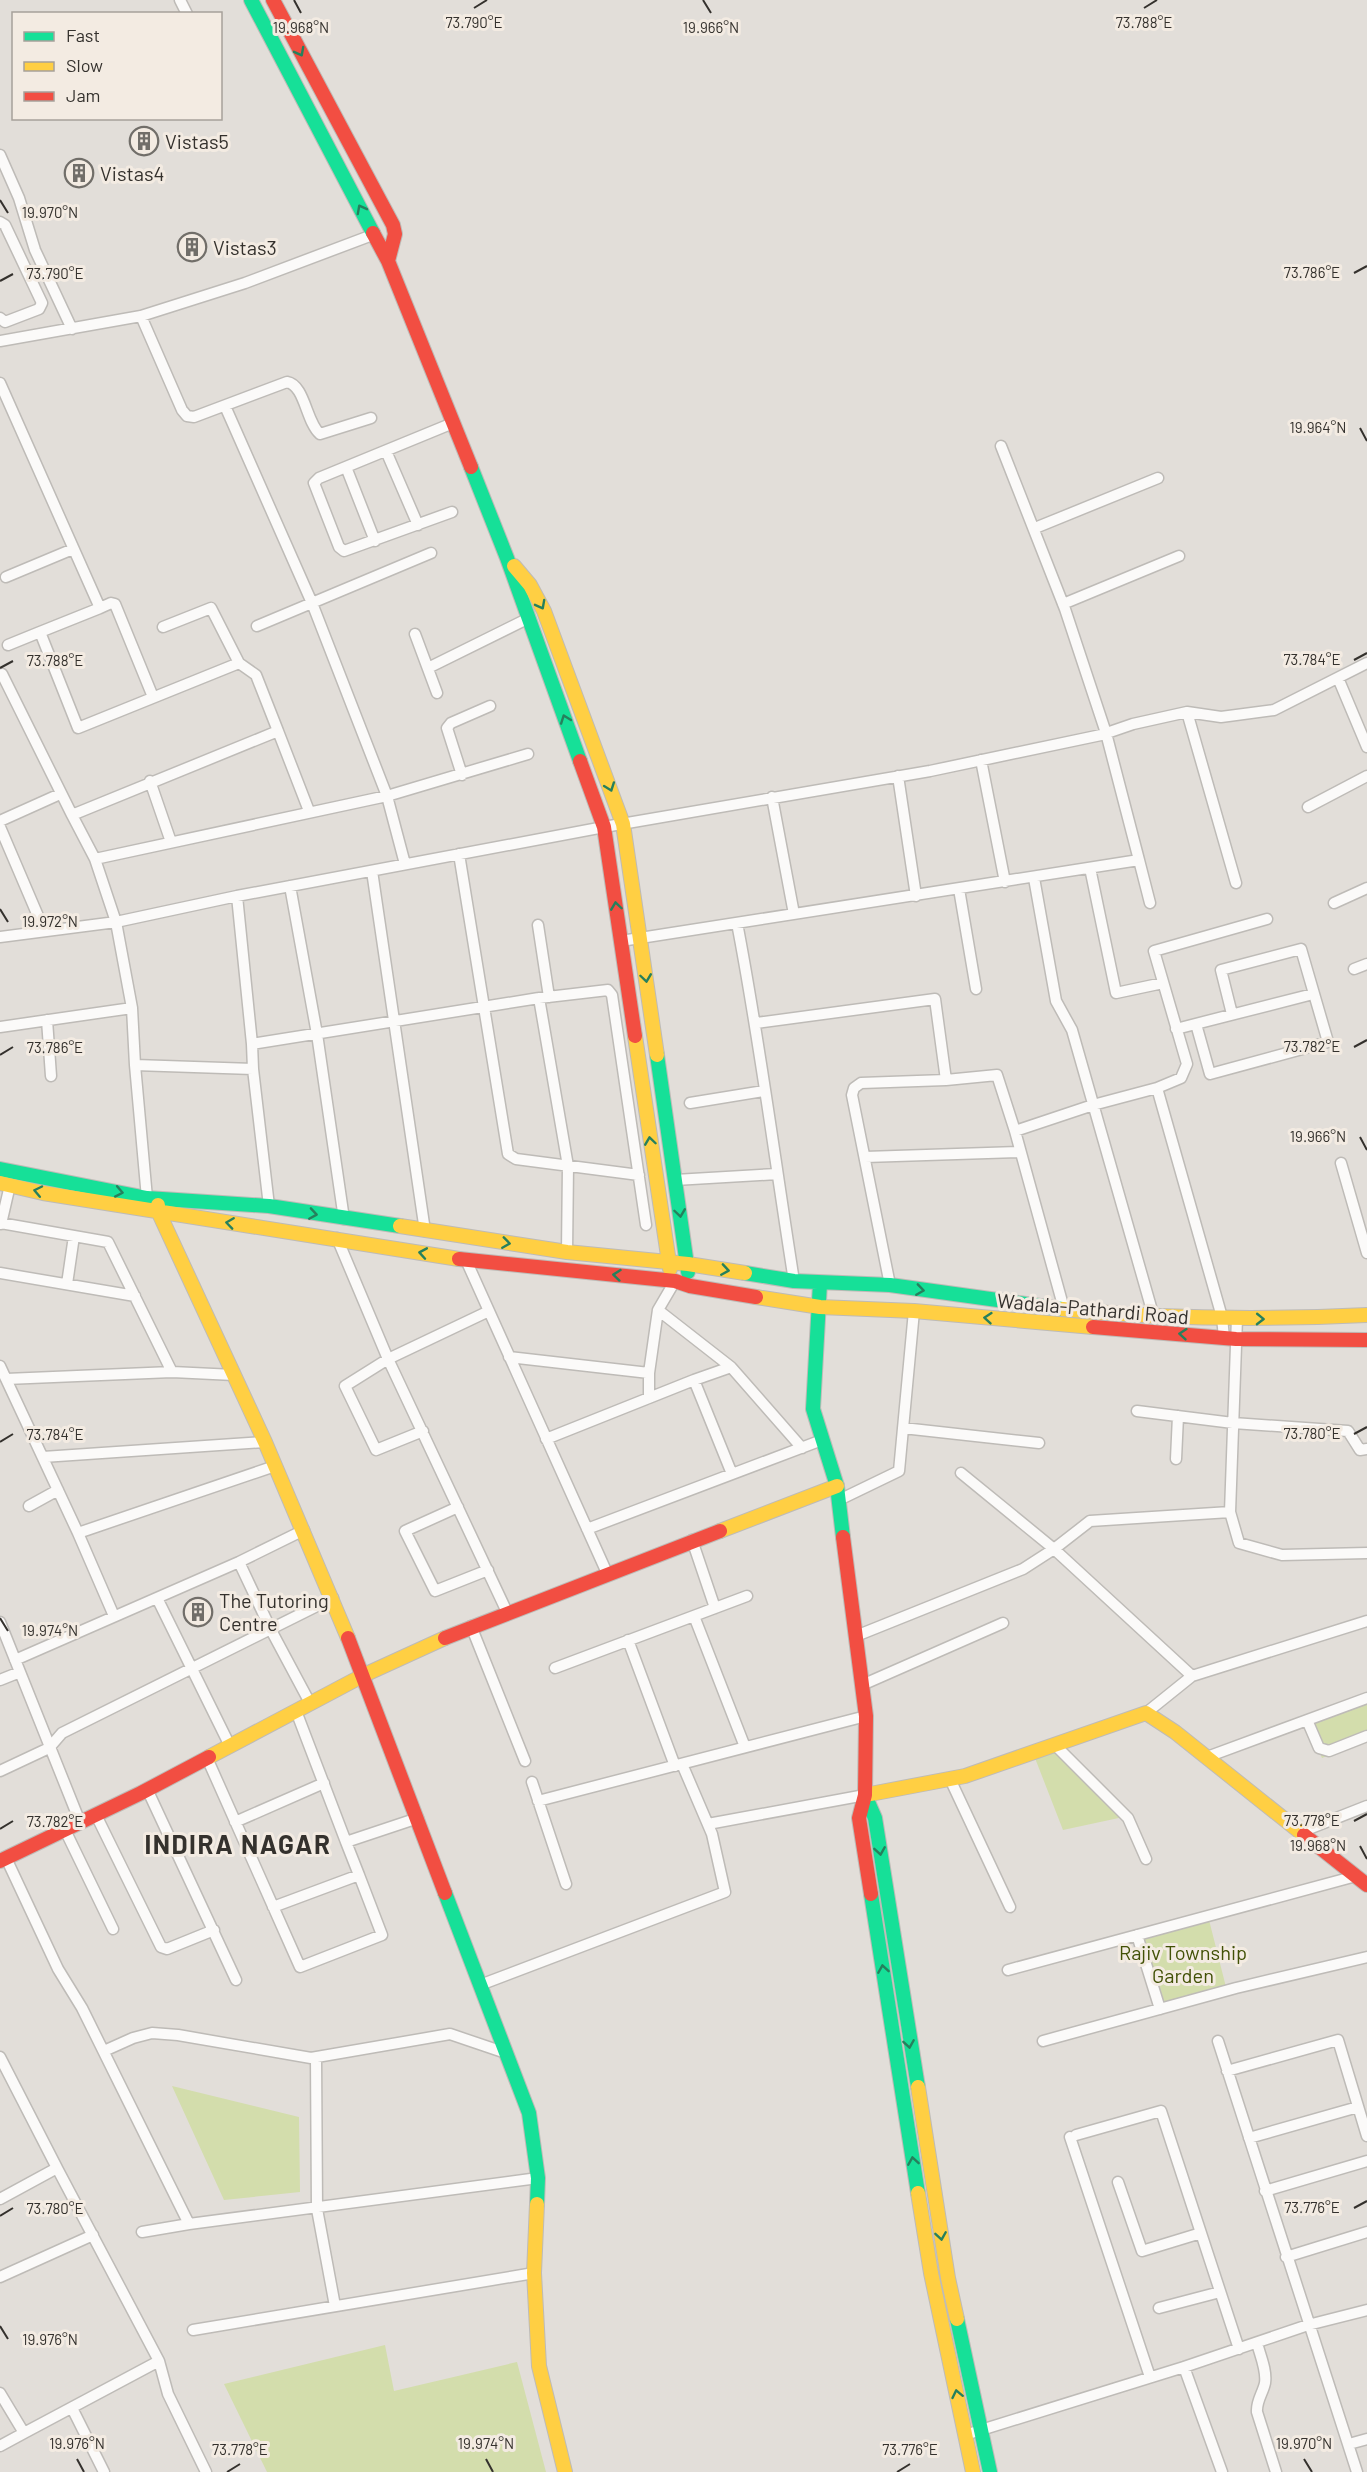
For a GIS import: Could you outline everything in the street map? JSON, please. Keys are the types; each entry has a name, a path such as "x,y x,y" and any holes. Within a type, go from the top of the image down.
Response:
{"main road":[{"path":"251,0 388,261 507,558 604,827 668,1262 675,1281"},
{"path":"273,0 393,225 395,234 388,261"},
{"path":"507,558 530,585 544,611 623,824 690,1286"},
{"path":"0,1169 154,1202"},
{"path":"5,1184 154,1202"},
{"path":"154,1202 265,1442 333,1598 529,2113 538,2178 534,2273 538,2366 565,2472"},
{"name":"Wadala-Pathardi Road","path":"154,1202 269,1206 567,1252 687,1264 794,1281 890,1285 1064,1309 1237,1318 1367,1316"},
{"name":"Wadala-Pathardi Road","path":"154,1202 337,1238 466,1260 675,1281 690,1286 820,1307 914,1311 1230,1339 1367,1340"},
{"path":"820,1283 813,1409 838,1493 866,1716 866,1795 859,1818 931,2273 973,2472"},
{"path":"3,1859 96,1815 364,1675 471,1626 692,1540 838,1493"},
{"path":"866,1795 964,1776 1146,1713 1175,1731 1362,1880"},
{"path":"866,1795 875,1818 948,2278 990,2472"}],"street":[{"path":"1,160 19,198 35,249 72,329"},
{"path":"0,222 6,225 42,303 39,309 5,322 0,318"},
{"path":"0,341 141,316 245,283 375,234"},
{"path":"141,316 183,413 194,417 291,383 297,388 314,428 320,434 371,418"},
{"path":"0,383 100,608"},
{"path":"225,406 312,603 387,796 405,864"},
{"path":"452,512 347,551 340,550 314,483 319,478 453,423"},
{"path":"1001,446 1063,604 1106,733 1150,903"},
{"path":"386,451 417,525"},
{"path":"346,467 375,541"},
{"path":"1035,528 1158,478"},
{"path":"6,577 74,549"},
{"path":"257,626 431,553"},
{"path":"1063,604 1179,556"},
{"path":"8,645 111,603 115,604 153,697"},
{"path":"164,627 211,608 239,663 256,675 309,811"},
{"path":"428,668 529,618"},
{"path":"40,632 78,728 239,663"},
{"path":"415,633 437,693"},
{"path":"0,937 116,922 372,870 898,776 1106,733 1187,712 1221,717 1274,710 1367,663"},
{"path":"0,675 2,674 60,794 95,859 116,922 132,1008 135,1065 154,1202"},
{"path":"1338,678 1367,747"},
{"path":"462,775 447,728 451,723 490,706"},
{"path":"1187,712 1236,883"},
{"path":"72,815 278,731"},
{"path":"95,859 387,796 528,754"},
{"path":"981,760 1005,882"},
{"path":"898,776 916,896"},
{"path":"1308,807 1367,776"},
{"path":"150,782 171,842"},
{"path":"0,821 60,794"},
{"path":"772,798 794,914"},
{"path":"0,827 44,930"},
{"path":"459,854 508,1154 516,1159 639,1175"},
{"path":"621,941 1139,860"},
{"path":"1090,868 1116,993 1163,983"},
{"path":"372,870 425,1231"},
{"path":"1034,878 1056,1001 1072,1030 1153,1314"},
{"path":"290,886 317,1034 344,1219"},
{"path":"1334,903 1367,888"},
{"path":"958,889 976,989"},
{"path":"237,896 253,1069 269,1206"},
{"path":"1015,1131 1093,1105 1157,1088 1181,1078 1187,1064 1154,951 1267,919"},
{"path":"737,923 756,1023 764,1091 794,1281"},
{"path":"538,925 544,998 568,1166 567,1252"},
{"path":"1196,1024 1210,1074 1328,1042 1300,949 1221,970 1232,1014"},
{"path":"1354,969 1367,964"},
{"path":"252,1044 605,988 611,991 646,1225"},
{"path":"1176,1029 1313,993"},
{"path":"756,1023 935,999 946,1080"},
{"path":"0,1027 132,1008"},
{"path":"47,1020 51,1076"},
{"path":"135,1065 253,1069"},
{"path":"890,1285 852,1095 854,1088 861,1083 946,1080 997,1075 1015,1131 1064,1309"},
{"path":"1157,1088 1230,1339 1233,1423 1230,1512 1239,1543 1282,1555 1367,1553"},
{"path":"690,1103 764,1091"},
{"path":"865,1157 1020,1152"},
{"path":"1341,1163 1367,1253"},
{"path":"675,1180 777,1174"},
{"path":"5,1184 0,1223 108,1242 172,1372"},
{"path":"68,1284 75,1236"},
{"path":"337,1238 388,1359 507,1612"},
{"path":"466,1260 607,1573"},
{"path":"0,1273 135,1296"},
{"path":"649,1398 649,1373 658,1310 675,1281"},
{"path":"658,1310 731,1367 802,1448"},
{"path":"423,1431 376,1450 345,1386 388,1359 489,1311"},
{"path":"838,1493 899,1471 914,1311"},
{"path":"1230,1339 1237,1318"},
{"path":"509,1357 649,1373"},
{"path":"0,1366 114,1616"},
{"path":"546,1439 731,1367"},
{"path":"6,1379 172,1372 234,1375"},
{"path":"694,1380 732,1474"},
{"path":"1137,1411 1233,1423 1348,1431 1360,1450 1367,1449"},
{"path":"1176,1459 1178,1416"},
{"path":"903,1428 1039,1443"},
{"path":"587,1529 822,1440"},
{"path":"43,1457 265,1442"},
{"path":"78,1533 275,1466"},
{"path":"961,1473 1054,1549 1192,1676"},
{"path":"29,1506 58,1490"},
{"path":"458,1507 405,1531 435,1591 488,1570"},
{"path":"856,1636 1023,1569 1090,1521 1230,1512"},
{"path":"15,1660 239,1562 304,1530"},
{"path":"692,1540 715,1608"},
{"path":"239,1562 271,1630 310,1703"},
{"path":"555,1668 747,1596"},
{"path":"157,1598 230,1746"},
{"path":"0,1771 49,1748 62,1733 333,1598"},
{"path":"694,1616 745,1747"},
{"path":"1146,1713 1192,1676 1367,1621"},
{"path":"0,1622 80,1822"},
{"path":"862,1684 1003,1623"},
{"path":"471,1626 525,1761"},
{"path":"480,1984 725,1892 708,1824 678,1765 628,1641"},
{"path":"0,1680 20,1672"},
{"path":"1207,1757 1367,1698"},
{"path":"207,1758 300,1967 382,1935 297,1711"},
{"path":"538,1801 866,1716"},
{"path":"1307,1720 1318,1748 1329,1751 1367,1736"},
{"path":"1055,1745 1128,1818 1146,1858"},
{"path":"951,1779 1010,1906"},
{"path":"532,1782 566,1884"},
{"path":"235,1822 324,1783"},
{"path":"147,1789 236,1980"},
{"path":"708,1824 866,1795"},
{"path":"1301,1832 1367,1806"},
{"path":"96,1815 161,1947 167,1949 214,1930"},
{"path":"346,1842 418,1818"},
{"path":"65,1830 113,1929"},
{"path":"3,1859 58,1969 104,2051 189,2224"},
{"path":"273,1907 359,1875"},
{"path":"1008,1970 1137,1935 1362,1880"},
{"path":"1137,1935 1160,2009"},
{"path":"1043,2041 1367,1957"},
{"path":"104,2051 152,2033 316,2057 450,2034 506,2053"},
{"path":"1227,2071 1338,2040 1367,2136"},
{"path":"1218,2041 1357,2472"},
{"path":"0,2057 159,2361 168,2394 206,2472"},
{"path":"316,2057 317,2209 335,2306"},
{"path":"1249,2138 1358,2107"},
{"path":"1150,2377 1073,2136 1161,2111 1239,2349"},
{"path":"1266,2191 1367,2161"},
{"path":"0,2199 57,2168"},
{"path":"142,2232 538,2178"},
{"path":"1118,2182 1142,2251 1201,2233"},
{"path":"1286,2257 1367,2232"},
{"path":"0,2277 93,2235"},
{"path":"193,2330 534,2273"},
{"path":"1159,2308 1220,2292"},
{"path":"965,2435 1184,2367 1308,2325 1367,2310"},
{"path":"1257,2343 1265,2375 1256,2406 1276,2472"},
{"path":"0,2446 159,2361"},
{"path":"1184,2367 1222,2472"},
{"path":"0,2393 24,2433"},
{"path":"72,2408 104,2472"},
{"path":"1349,2444 1367,2439"}],"green space":[{"path":"1367,1704 1367,1739 1322,1758 1308,1725"},
{"path":"1055,1745 1128,1816 1063,1830 1033,1753"},
{"name":"Rajiv Township Garden","path":"1208,1916 1227,1991 1160,2009 1137,1935"},
{"path":"172,2086 299,2117 300,2192 224,2200"},
{"path":"385,2345 394,2391 517,2362 546,2472 267,2472 224,2384"}],"traffic: fast":[{"path":"251,0 373,233"},
{"path":"471,467 507,558 580,761"},
{"path":"657,1055 688,1272"},
{"path":"0,1169 147,1198 269,1206 400,1226"},
{"path":"745,1273 794,1281 890,1285 1062,1309"},
{"path":"820,1283 813,1409 837,1486 843,1537"},
{"path":"865,1795 875,1818 918,2087"},
{"path":"445,1893 529,2113 538,2178 537,2204"},
{"path":"871,1894 918,2193"},
{"path":"957,2319 990,2472"}],"traffic: slow":[{"path":"514,566 530,585 544,611 623,824 657,1055"},
{"path":"635,1036 670,1269"},
{"path":"0,1183 43,1193 459,1259"},
{"path":"158,1205 158,1211 265,1442 348,1638"},
{"path":"400,1226 567,1252 688,1264 745,1273"},
{"path":"756,1297 820,1307 914,1311 1093,1327"},
{"path":"1062,1309 1214,1318 1367,1315"},
{"path":"720,1531 837,1486"},
{"path":"209,1757 364,1675 445,1638"},
{"path":"865,1795 965,1776 1146,1713 1175,1732 1304,1835"},
{"path":"918,2087 948,2278 957,2319"},
{"path":"918,2193 931,2273 973,2472"},
{"path":"537,2204 534,2273 539,2366 565,2472"}],"traffic: jam":[{"path":"273,0 393,225 395,234 388,261"},
{"path":"373,233 388,261 471,467"},
{"path":"580,761 604,827 635,1036"},
{"path":"459,1259 675,1281 690,1286 756,1297"},
{"path":"1093,1327 1236,1339 1367,1340"},
{"path":"445,1638 720,1531"},
{"path":"843,1537 866,1716 865,1795 859,1818 871,1894"},
{"path":"348,1638 445,1893"},
{"path":"0,1861 141,1793 209,1757"},
{"path":"1304,1835 1367,1885"}],"place":[{"name":"Vistas5","path":"144,141"},
{"name":"Vistas4","path":"79,173"},
{"name":"Vistas3","path":"192,247"},
{"name":"The Tutoring Centre","path":"198,1612"}],"district":[{"name":"INDIRA NAGAR","path":"238,1843"}]}
